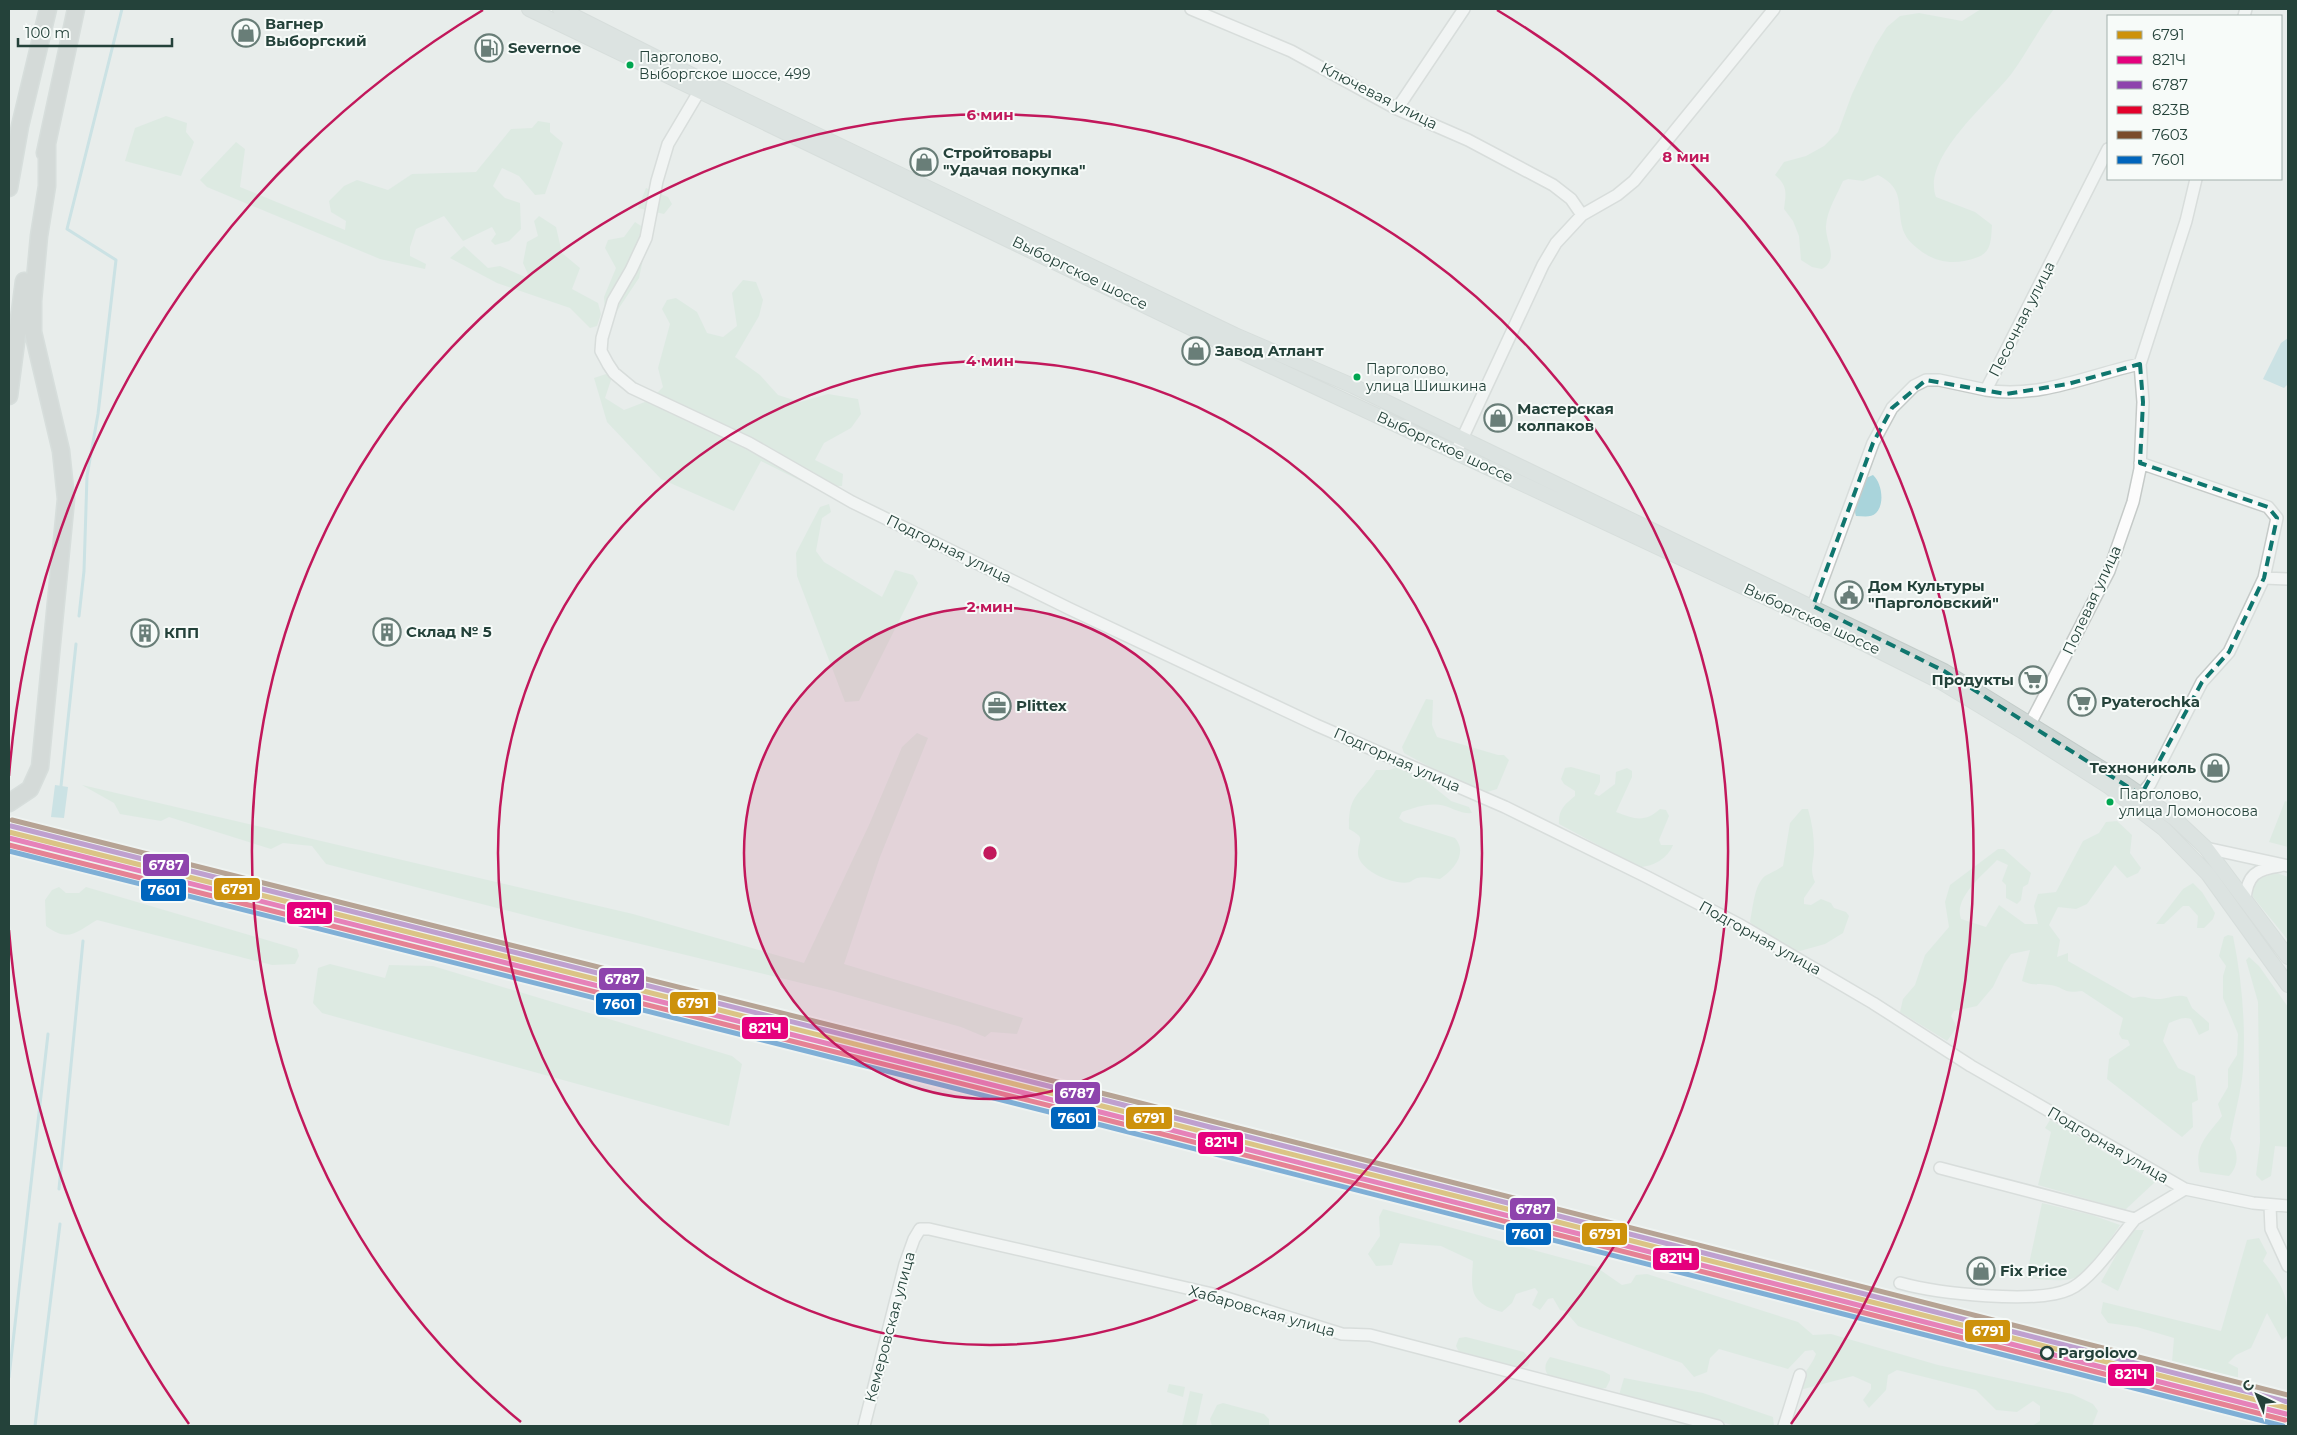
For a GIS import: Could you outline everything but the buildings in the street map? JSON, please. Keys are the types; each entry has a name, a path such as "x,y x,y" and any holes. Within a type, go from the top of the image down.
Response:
{"highway":[{"path":"9,164 48,9"},
{"path":"9,396 34,207 76,9"},
{"path":"9,188 20,126"},
{"path":"9,803 30,788 40,767 66,499 61,451 33,332 33,301 39,236 47,186 48,143"}],"main road":[{"name":"Выборгское шоссе","path":"529,9 1243,353 1867,645 1941,682 2108,786 2164,829 2208,874 2288,985"},
{"name":"Выборгское шоссе","path":"560,9 671,65 1235,335 1353,386 1813,606 1944,671 2030,724 2174,818 2206,848 2288,957"}],"street":[{"name":"Ключевая улица","path":"1191,9 1291,51 1397,109 1468,140 1553,185 1570,199 1582,215"},
{"path":"1397,109 1464,9"},
{"path":"1456,452 1543,265 1556,243 1582,215 1617,195 1634,181 1774,9"},
{"name":"Подгорная улица","path":"700,90 678,125 662,162 646,238 631,270 613,301 602,338 601,352 614,373 632,388 749,443 852,502 1070,609 1316,725 1505,807 1740,925 1874,1004 1971,1066 2185,1190 2270,1206 2288,1206"},
{"name":"Песочная улица","path":"1813,606 1873,444 1892,408 1914,386 1926,380 1940,380 1986,390 2107,151"},
{"name":"Полевая улица","path":"2030,724 2109,571 2133,502 2140,462 2143,402 2140,364 2186,221 2196,180"},
{"path":"1986,390 2006,394 2030,391 2068,384 2140,364"},
{"path":"2140,462 2268,507 2277,518 2264,578 2229,652 2202,682 2150,784 2141,795"},
{"path":"2264,578 2288,579"},
{"path":"2206,848 2288,866"},
{"path":"2245,900 2247,882 2255,873 2268,867 2288,866"},
{"path":"1940,1168 2136,1219"},
{"path":"1900,1283 1922,1289 1988,1296 2017,1297 2058,1294 2071,1289 2084,1280 2136,1219 2185,1190"},
{"path":"2270,1206 2271,1229 2288,1266"},
{"name":"Кемеровская улица","path":"864,1426 905,1264 914,1239 920,1230"},
{"name":"Хабаровская улица","path":"920,1230 929,1230 1217,1296 1342,1334 1379,1338 1718,1426"},
{"path":"1784,1426 1800,1375"}],"highlighted area":[{"path":"2140,364 2143,402 2140,463 2268,507 2277,518 2264,578 2229,652 2202,682 2141,795 1944,671 1813,606 1873,443 1892,408 1926,380 2006,394 2068,384"}],"green space":[{"path":"1981,9 2054,9 2012,73 1960,130 1939,165 1934,181 1936,197 1975,212 1992,225 1990,244 1986,252 1978,257 1961,262 1946,262 1924,253 1904,233 1898,199 1893,186 1878,175 1863,181 1848,179 1843,181 1830,208 1827,220 1826,232 1831,255 1827,265 1822,269 1812,267 1801,260 1799,236 1793,221 1784,209 1784,186 1775,175 1784,162 1806,156 1824,146 1838,132 1852,94 1875,46 1887,27 1900,16 1919,13 1962,21"},
{"path":"166,116 187,123 186,132 194,142 181,176 125,161 135,128"},
{"path":"538,121 550,123 550,132 563,143 545,194 535,195 519,176 502,168 493,186 505,198 520,203 521,229 509,241 495,245 491,241 496,234 492,227 463,241 444,216 416,229 410,247 410,256 426,264 425,269 380,259 207,187 200,180 236,142 245,149 240,187 345,230 346,221 331,212 329,201 344,186 357,180 388,190 412,174 476,172 511,129 532,128"},
{"path":"646,188 668,197 672,204 664,214 638,208"},
{"path":"539,216 556,227 562,253 580,268 572,289 598,303 601,314 597,326 590,328 570,308 497,283 450,258 464,246 488,268 500,266 530,279 523,263 527,242 538,236 534,221"},
{"path":"635,222 649,231 639,278 613,317 605,310 604,297 616,268 605,248 608,240 624,237"},
{"path":"743,280 756,282 763,300 759,316 735,357 760,375 778,395 800,402 828,394 858,399 861,414 851,428 824,443 815,460 843,474 842,486 811,486 761,461 734,511 661,479 607,422 594,378 606,374 612,377 605,398 624,410 650,400 663,387 658,368 670,324 662,309 667,300 676,298 697,312 707,333 723,337 737,326 732,293"},
{"path":"829,504 831,512 822,518 816,551 824,562 882,597 895,570 913,575 918,583 859,701 845,702 797,576 796,553 820,507"},
{"path":"1426,699 1433,700 1432,725 1437,737 1498,755 1504,755 1509,760 1497,789 1484,793 1404,753 1402,747"},
{"path":"917,733 928,738 880,857 844,964 1023,1018 1017,1034 991,1032 985,1037 961,1027 834,991 583,930 326,864 312,846 283,843 271,849 169,817 161,821 120,814 114,803 82,785 633,914 804,963 869,825 902,747"},
{"path":"1401,766 1429,783 1451,801 1469,807 1472,813 1461,812 1445,806 1428,805 1402,812 1399,818 1404,822 1455,838 1460,849 1458,861 1440,879 1420,877 1404,883 1379,876 1364,866 1360,860 1358,849 1360,837 1349,829 1349,817 1353,801 1376,770 1389,770"},
{"path":"1571,767 1600,775 1600,782 1594,794 1599,796 1615,784 1616,772 1627,768 1632,771 1632,777 1616,812 1644,818 1660,809 1666,810 1669,816 1659,840 1661,845 1673,845 1668,854 1655,863 1639,867 1559,824 1563,808 1575,796 1575,791 1564,784 1561,779 1565,768"},
{"path":"2285,801 2288,802 2288,847 2269,842"},
{"path":"1802,809 1808,809 1812,824 1814,850 1812,869 1815,882 1804,898 1804,904 1811,905 1821,899 1831,903 1834,908 1846,912 1849,916 1843,933 1825,944 1800,951 1787,948 1760,933 1750,922 1758,885 1765,876 1783,866 1790,823"},
{"path":"2117,821 2132,835 2130,853 2141,868 2138,873 2127,878 2115,865 2087,904 2076,909 2058,907 2049,925 2060,940 2057,957 2068,953 2068,961 2133,998 2187,997 2192,1008 2209,1023 2209,1030 2199,1035 2191,1019 2185,1018 2169,1023 2163,1041 2178,1068 2195,1076 2198,1100 2192,1103 2193,1127 2182,1137 2107,1079 2109,1059 2130,1045 2128,1040 2122,1039 2119,1034 2123,1018 2082,991 2071,992 2055,986 2022,981 2030,950 2011,954 1993,987 1977,1006 1954,1011 1951,1016 1957,1027 1947,1041 1900,1012 1903,999 1915,985 1925,955 1949,927 1945,902 1950,885 1998,849 2004,849 2031,873 2028,884 2023,887 2021,900 2017,904 2006,898 2006,885 2002,881 2008,865 1997,860 1965,895 1961,903 1961,919 1986,927 1999,905 2025,924 2038,924 2034,906 2038,894 2056,892 2083,841 2099,833 2106,822"},
{"path":"2274,872 2288,877 2288,940 2253,897 2251,887 2263,873"},
{"path":"2193,883 2202,892 2215,913 2213,919 2204,928 2197,928 2198,916 2189,906 2183,906 2164,924 2156,924 2183,889"},
{"path":"59,887 66,893 79,893 86,887 297,949 299,956 295,964 272,965 97,920 78,932 67,935 61,934 46,926 45,900 52,890"},
{"path":"2228,935 2233,936 2239,969 2244,1037 2242,1079 2230,1139 2235,1148 2237,1158 2233,1172 2229,1176 2200,1172 2198,1163 2203,1141 2222,1116 2218,1104 2228,1087 2228,1069 2237,1055 2238,1034 2223,998 2223,976 2226,966 2219,956 2224,937"},
{"path":"2249,957 2259,966 2288,1007 2288,1147 2275,1146 2271,1176 2262,1181 2256,1175 2260,1142 2258,1002 2246,960"},
{"path":"330,964 385,978 389,965 433,966 732,1056 742,1064 729,1126 322,1013 313,1003 318,968"},
{"path":"2050,1120 2155,1182 2125,1210 2038,1185 2051,1132 2045,1128"},
{"path":"2042,1203 2092,1215 2120,1225 2097,1259 2086,1271 2075,1278 2047,1280 2026,1278"},
{"path":"1383,1209 1596,1267 1622,1285 1631,1283 1636,1275 1647,1274 1798,1322 1813,1335 1831,1334 1938,1365 2072,1394 2093,1404 2098,1411 2092,1426 2032,1426 2040,1421 2040,1406 2033,1401 2017,1412 1996,1410 1976,1390 1897,1370 1888,1375 1886,1390 1869,1408 1863,1400 1871,1389 1871,1384 1853,1376 1796,1391 1816,1354 1813,1350 1805,1351 1788,1369 1719,1349 1710,1358 1707,1372 1694,1377 1682,1363 1578,1326 1565,1311 1560,1310 1553,1298 1548,1299 1540,1310 1532,1305 1538,1292 1535,1288 1516,1294 1512,1303 1502,1312 1483,1304 1474,1294 1472,1280 1473,1261 1441,1246 1400,1243 1392,1265 1376,1266 1368,1254 1380,1236 1379,1217"},
{"path":"2134,1230 2144,1230 2118,1291 2101,1282 2119,1250"},
{"path":"2259,1238 2267,1253 2263,1261 2277,1280 2284,1295 2288,1335 2282,1340 2267,1313 2251,1348 2236,1355 2228,1363 2238,1368 2238,1378 2172,1362 2174,1338 2137,1327 2108,1323 2101,1313 2103,1302 2221,1331 2247,1240"},
{"path":"1466,1337 1524,1352 1530,1360 1528,1366 1521,1368 1459,1352 1456,1346 1459,1338"},
{"path":"1550,1357 1603,1371 1610,1375 1610,1380 1606,1388 1595,1390 1549,1377 1545,1367"},
{"path":"1624,1378 1703,1393 1773,1417 1774,1426 1736,1426 1619,1395"},
{"path":"1169,1384 1185,1387 1183,1397 1167,1392"},
{"path":"1190,1391 1203,1394 1196,1426 1182,1426"},
{"path":"1223,1403 1264,1414 1269,1419 1269,1426 1212,1426 1210,1419 1217,1405"}],"water":[{"path":"2288,338 2288,384 2284,388 2263,379 2281,343"},
{"path":"1873,475 1880,488 1881,504 1879,509 1872,516 1856,516 1856,502 1860,492 1866,478"},
{"path":"55,785 68,787 64,818 51,817"}],"waterway":[{"path":"79,616 84,571 87,476 98,414 116,260 67,229 122,9"},
{"path":"61,786 76,644"},
{"path":"59,1189 83,941"},
{"path":"9,1377 48,1034"},
{"path":"35,1426 60,1224"}],"transit line":[{"name":"7603","path":"12,820 1113,1096 2288,1395"},
{"name":"6787","path":"11,826 1112,1102 2288,1402"},
{"name":"6791","path":"9,832 1110,1108 2288,1408"},
{"name":"821Ч","path":"9,838 1108,1114 2286,1414"},
{"name":"823В","path":"9,845 1107,1120 2285,1420"},
{"name":"7601","path":"9,851 1105,1126 2283,1426"}],"place":[{"name":"Вагнер Выборгский","path":"246,33"},
{"name":"Severnoe","path":"489,48"},
{"name":"Парголово, Выборгское шоссе, 499","path":"630,65"},
{"name":"Cтройтовары \"Удачая покупка\"","path":"924,162"},
{"name":"Завод Атлант","path":"1196,351"},
{"name":"Парголово, улица Шишкина","path":"1357,377"},
{"name":"Мастерская колпаков","path":"1498,418"},
{"name":"Дом Культуры \"Парголовский\"","path":"1849,595"},
{"name":"Склад № 5","path":"387,632"},
{"name":"КПП","path":"145,633"},
{"name":"Продукты","path":"2033,680"},
{"name":"Pyaterochka","path":"2082,702"},
{"name":"Plittex","path":"997,706"},
{"name":"Технониколь","path":"2215,768"},
{"name":"Парголово, улица Ломоносова","path":"2110,802"},
{"name":"Fix Price","path":"1981,1271"},
{"name":"Pargolovo","path":"2047,1353"}]}
